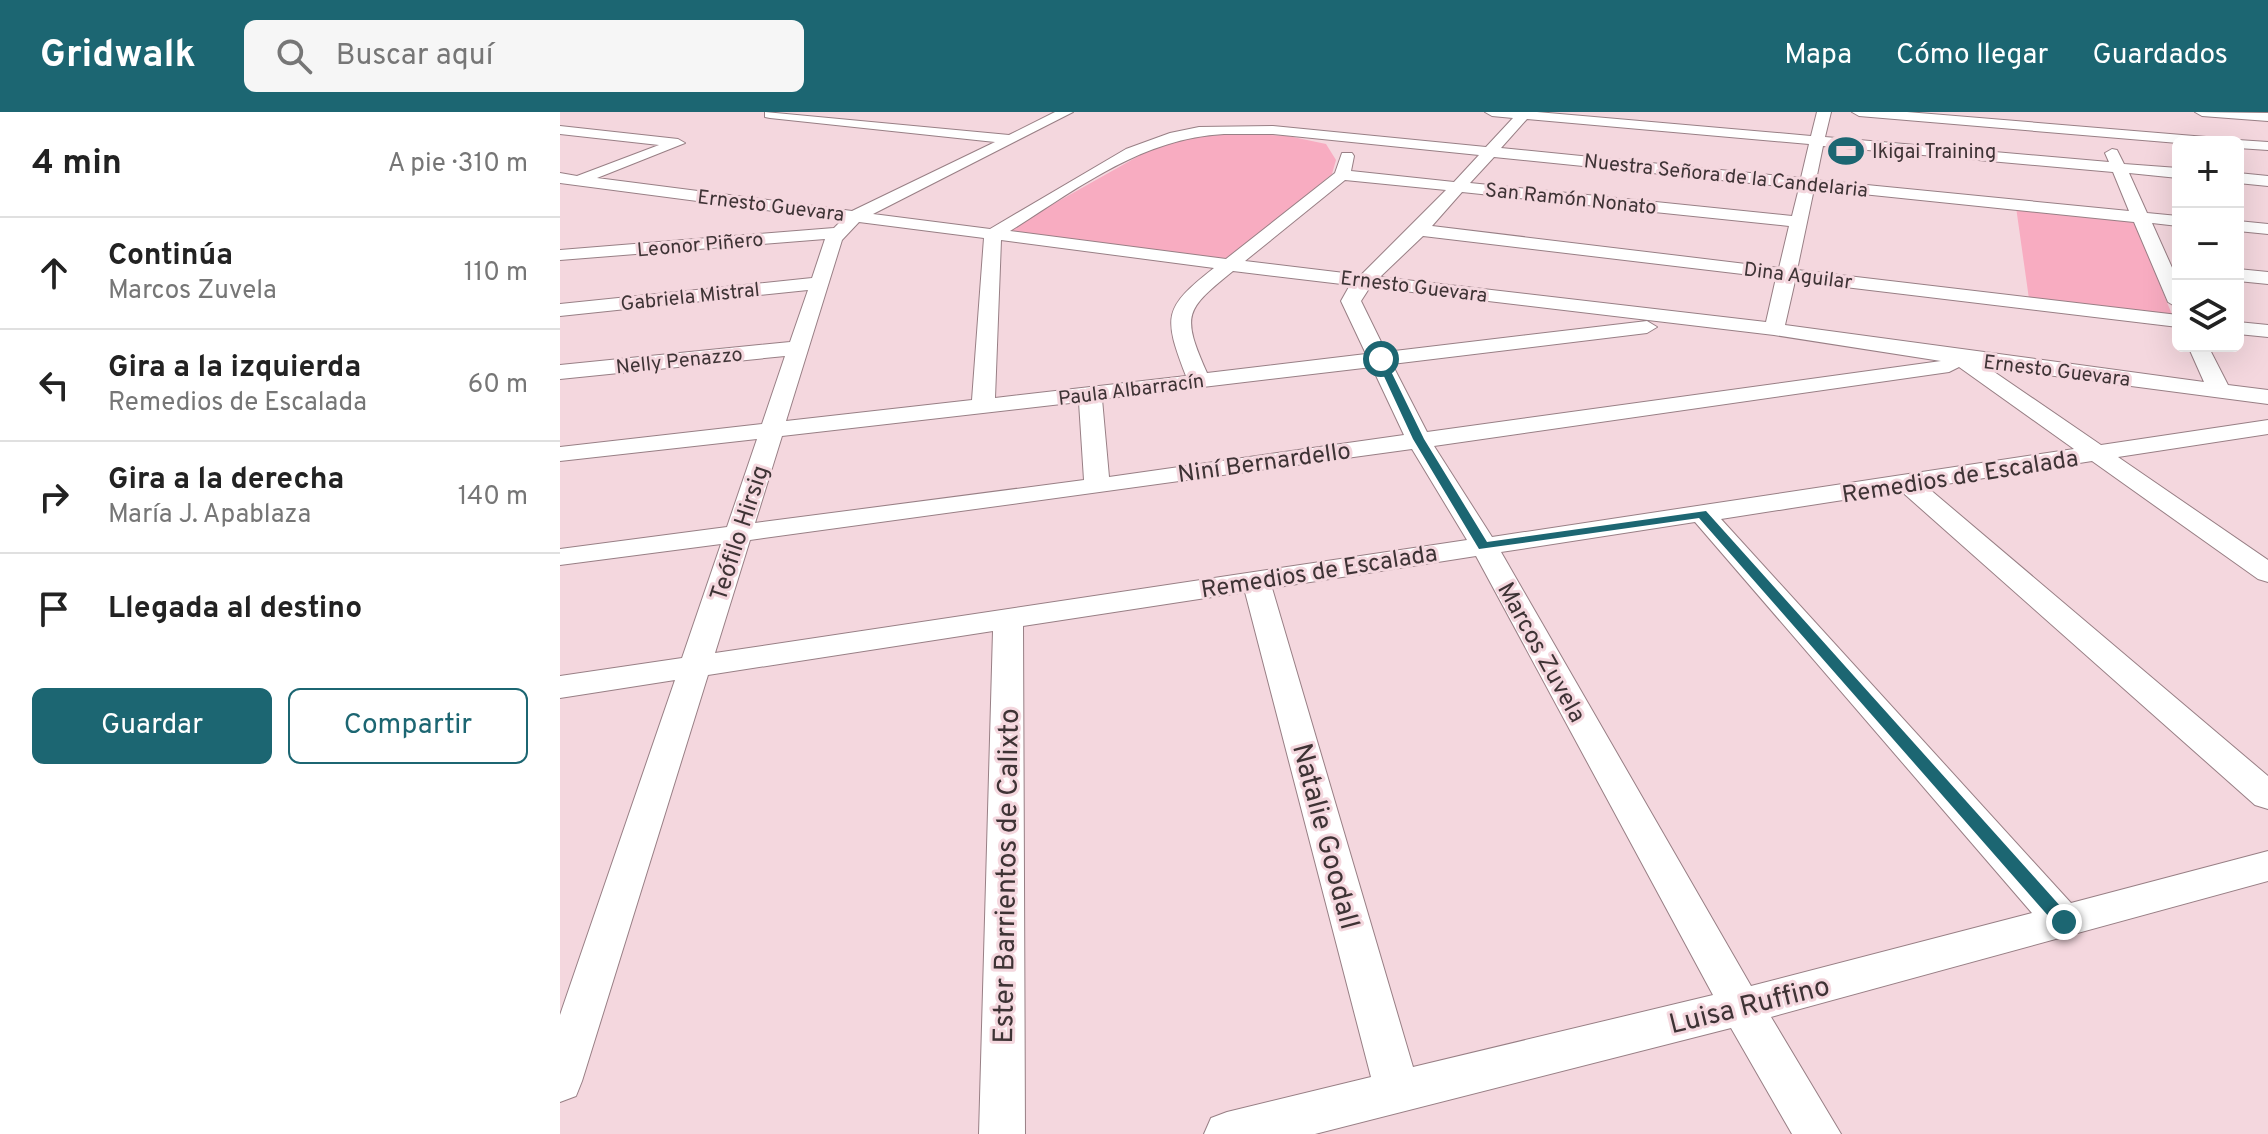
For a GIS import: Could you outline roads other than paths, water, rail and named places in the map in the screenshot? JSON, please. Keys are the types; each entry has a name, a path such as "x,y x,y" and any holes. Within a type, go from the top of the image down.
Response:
{"street":[{"path":"773,112 770,114 1010,139"},
{"path":"847,224 1066,112"},
{"path":"1492,112 2172,172"},
{"path":"1774,329 1824,112"},
{"path":"1859,112 2172,138"},
{"path":"2091,112 2141,217 2170,268"},
{"path":"2202,112 2268,117"},
{"name":"Marcos Zuvela","path":"1525,113 1419,230 1357,289 1351,301 1418,439 1484,546 1741,1007 1818,1134"},
{"path":"983,407 993,234 1134,150 1154,142 1200,132 1273,130 1293,118"},
{"path":"560,128 584,120"},
{"path":"560,128 678,143 569,179 560,191"},
{"name":"Nuestra Señora de la Candelaria","path":"1273,130 2172,220"},
{"path":"1199,381 1178,323 1180,311 1188,298 1342,175 1348,161 1347,153 1327,136"},
{"path":"2244,144 2268,146"},
{"name":"San Ramón Nonato","path":"1342,175 1800,222"},
{"name":"Ernesto Guevara","path":"569,179 847,224 993,234 1774,329 1964,360 2268,397"},
{"path":"2244,179 2268,181"},
{"name":"Leonor Piñero","path":"560,255 847,224"},
{"name":"Teófilo Hirsig","path":"560,1081 834,239 847,224"},
{"path":"2244,227 2268,229"},
{"name":"Dina Aguilar","path":"1419,230 2172,320"},
{"path":"2244,276 2268,278"},
{"name":"Gabriela Mistral","path":"560,310 820,283"},
{"name":"Paula Albarracín","path":"560,454 1701,322"},
{"path":"2244,329 2268,331"},
{"name":"Nelly Penazzo","path":"560,372 798,348"},
{"path":"2201,352 2219,390"},
{"path":"1964,360 2268,573"},
{"name":"Niní Bernardello","path":"560,557 1097,486 1964,360"},
{"path":"1090,394 1097,486"},
{"name":"Remedios de Escalada","path":"560,687 2267,428"},
{"path":"1908,484 2268,796"},
{"path":"1702,514 2064,922"},
{"name":"Natalie Goodall","path":"1256,581 1398,1092"},
{"name":"Ester Barrientos de Calixto","path":"1002,1134 1008,618"},
{"name":"Luisa Ruffino","path":"1227,1134 1741,1007 2268,866"}],"place":[{"name":"Ikigai Training","path":"1846,151"}]}
